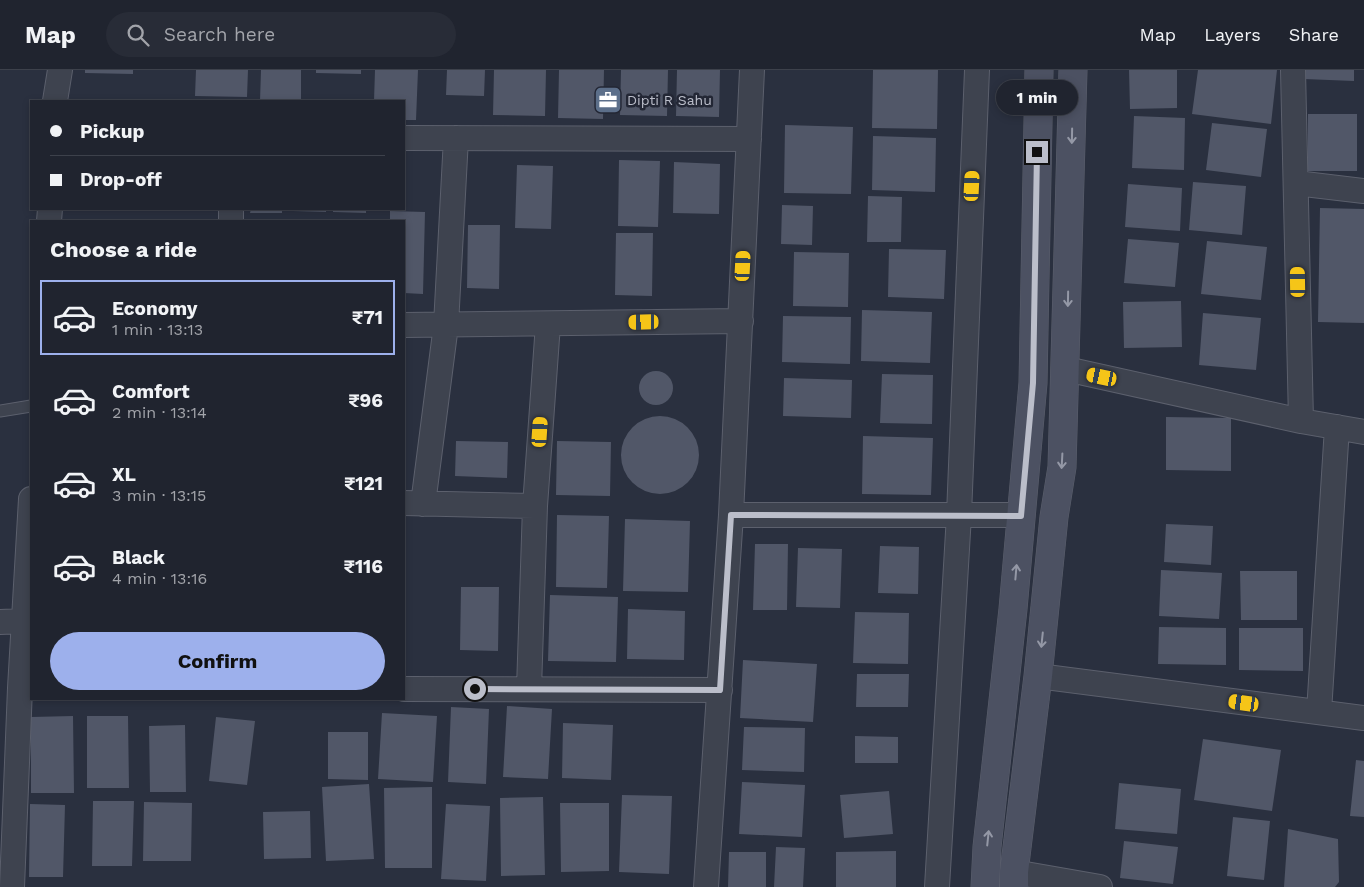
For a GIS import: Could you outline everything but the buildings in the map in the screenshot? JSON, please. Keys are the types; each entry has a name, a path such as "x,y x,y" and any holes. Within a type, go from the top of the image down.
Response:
{"street":[{"path":"55,100 60,70"},
{"path":"706,887 731,515 752,70"},
{"path":"937,887 959,515 977,70"},
{"path":"985,887 987,847 1013,608 1033,383 1039,70"},
{"path":"1073,70 1062,468 1054,517 1038,676 1014,880 1100,887"},
{"path":"1293,70 1302,421"},
{"path":"405,138 749,139"},
{"path":"456,138 446,325 413,504 535,506"},
{"path":"1296,183 1364,191"},
{"path":"405,326 741,321"},
{"path":"529,689 535,506 548,324"},
{"path":"1066,369 1302,421 1364,432"},
{"path":"1318,712 1337,427"},
{"path":"731,515 1021,516"},
{"path":"12,887 26,688 24,621 30,516"},
{"path":"1013,608 1044,613"},
{"path":"0,622 24,621"},
{"path":"1038,676 1364,718"},
{"path":"405,689 720,690"}],"lane":[{"path":"0,411 30,406"}],"place":[{"name":"Dipti R Sahu","path":"608,100"}],"route":[{"path":"475,689 720,690 731,515 1021,516 1033,383 1037,152"}]}
